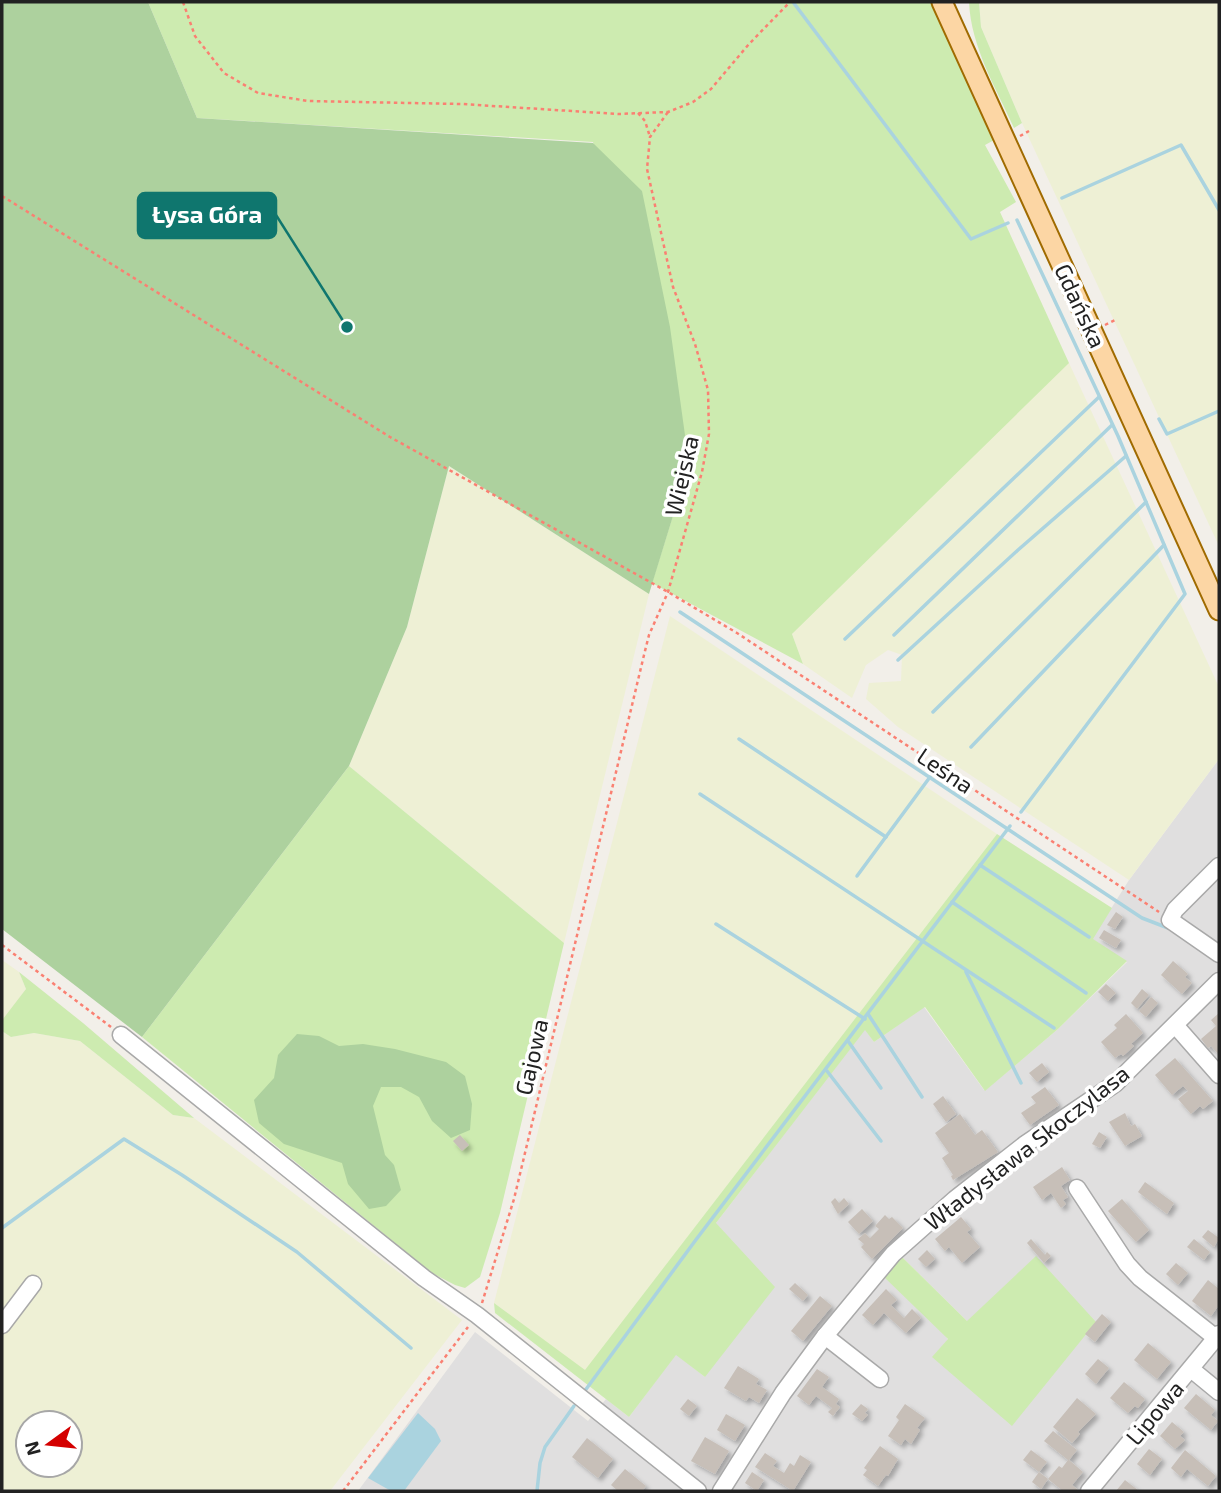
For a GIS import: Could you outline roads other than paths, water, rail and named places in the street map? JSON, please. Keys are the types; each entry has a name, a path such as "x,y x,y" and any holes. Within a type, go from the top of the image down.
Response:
{"main road":[{"name":"Gdańska","path":"942,2 1219,610"}],"street":[{"path":"1219,866 1175,910 1170,920 1219,954"},
{"name":"Władysława Skoczylasa","path":"721,1491 783,1393 825,1336 893,1254 955,1199 1024,1145 1116,1083 1219,981"},
{"path":"1175,1025 1219,1075"},
{"path":"121,1035 424,1278 477,1315 698,1491"},
{"path":"1077,1188 1127,1264 1140,1278 1218,1336"},
{"path":"2,1325 33,1284"},
{"path":"825,1336 880,1379"},
{"name":"Lipowa","path":"1089,1491 1218,1336"},
{"path":"1191,1369 1219,1392"}],"water":[{"path":"418,1413 435,1429 441,1441 404,1491 391,1491 368,1478"}],"waterway":[{"path":"793,2 971,239 1008,223"},
{"path":"1062,198 1181,145 1219,210"},
{"path":"1017,220 1118,436 1185,594 1021,812"},
{"path":"845,639 1099,397"},
{"path":"1159,419 1167,434 1219,411"},
{"path":"894,635 1112,425"},
{"path":"898,660 1126,456"},
{"path":"933,712 1146,502"},
{"path":"971,747 1164,545"},
{"path":"680,612 1142,918 1168,928"},
{"path":"739,739 886,837"},
{"path":"857,876 930,777"},
{"path":"700,794 1054,1028"},
{"path":"584,1392 695,1241 1010,826"},
{"path":"980,865 1089,937"},
{"path":"952,902 1086,993"},
{"path":"716,924 865,1019"},
{"path":"966,972 1021,1083"},
{"path":"868,1014 922,1097"},
{"path":"848,1041 881,1088"},
{"path":"827,1071 881,1141"},
{"path":"2,1228 124,1139 297,1252 411,1348"},
{"path":"537,1491 545,1447 574,1406"}],"place":[{"name":"Łysa Góra","path":"347,327"}]}
